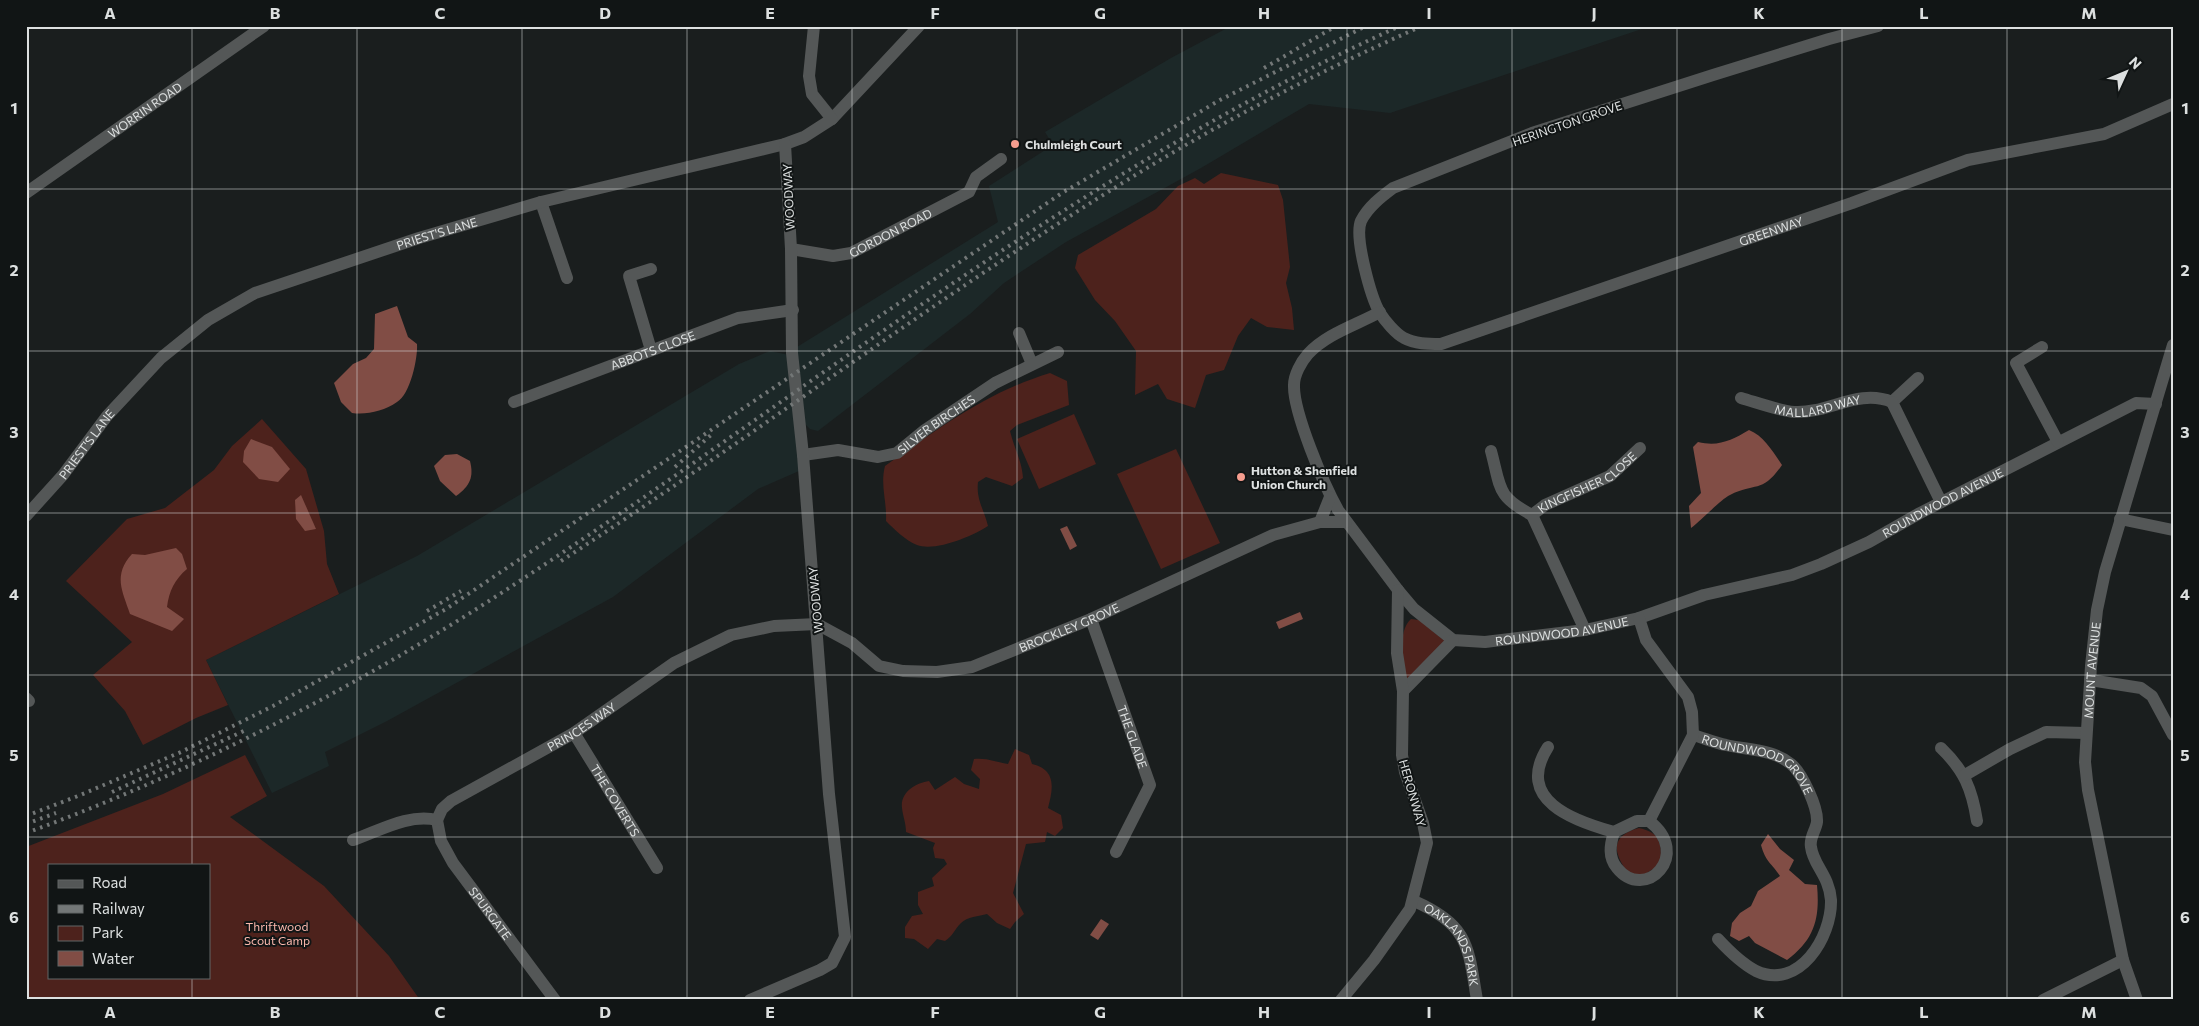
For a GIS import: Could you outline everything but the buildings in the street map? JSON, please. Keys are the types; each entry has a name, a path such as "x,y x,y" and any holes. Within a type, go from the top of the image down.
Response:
{"street":[{"name":"WORRIN ROAD","path":"26,193 264,26"},
{"path":"814,26 809,76 812,94 832,119"},
{"name":"PRIEST'S LANE","path":"26,516 63,475 107,416 136,383 185,336 216,315 255,293 418,238 541,202 785,144 804,137 832,119 918,26"},
{"name":"HERINGTON GROVE","path":"1380,312 1369,282 1359,238 1361,222 1380,198 1393,188 1532,133 1713,74 1878,26"},
{"name":"GREENWAY","path":"1380,312 1403,338 1423,344 1441,344 1852,203 1968,160 2104,134 2173,104"},
{"name":"WOODWAY","path":"750,1000 832,963 845,937 829,794 803,455 792,353 791,249 785,144"},
{"name":"GORDON ROAD","path":"791,249 833,256 851,253 969,192 976,177 1002,160"},
{"path":"541,202 567,278"},
{"path":"651,269 629,276 651,350"},
{"name":"ABBOTS CLOSE","path":"514,402 738,318 793,310"},
{"path":"1380,312 1326,340 1308,355 1298,368 1294,383 1299,414 1330,496 1346,522 1414,609 1453,640 1403,691"},
{"path":"1019,333 1032,364"},
{"name":"MOUNT AVENUE","path":"2137,1000 2123,960 2088,790 2086,733 2097,610 2105,572 2173,345"},
{"path":"2042,347 2016,363 2058,442"},
{"name":"SILVER BIRCHES","path":"803,455 838,450 878,457 897,453 925,430 994,382 1058,352"},
{"path":"1918,378 1892,402 1941,502"},
{"name":"MALLARD WAY","path":"1742,398 1793,412 1866,397 1879,396 1892,402"},
{"name":"ROUNDWOOD AVENUE","path":"1453,640 1485,642 1585,630 1639,618 1704,595 1792,575 1869,542 1941,502 2136,403 2156,404"},
{"name":"KINGFISHER CLOSE","path":"1532,515 1545,505 1610,476 1640,448"},
{"name":"KINGFISHER CLOSE","path":"1491,451 1505,498 1512,505 1532,515 1585,630"},
{"path":"1320,522 1330,496"},
{"path":"2120,519 2173,530"},
{"name":"BROCKLEY GROVE","path":"817,624 852,643 879,666 903,671 937,672 972,668 1091,619 1273,534 1320,522 1346,522"},
{"name":"HERONWAY","path":"1341,1000 1396,930 1414,901 1427,843 1423,823 1405,772 1402,755 1403,691 1397,653 1398,590"},
{"name":"ROUNDWOOD GROVE","path":"1639,618 1646,640 1688,697 1692,712 1693,734 1649,821"},
{"name":"THE GLADE","path":"1091,619 1150,785 1116,852"},
{"name":"PRINCES WAY","path":"437,820 442,809 451,801 574,733 640,685 700,648 731,635 774,626 817,624"},
{"path":"2090,680 2141,688 2152,696 2173,735"},
{"path":"1965,775 2010,749 2046,732 2086,733"},
{"name":"THE COVERTS","path":"574,733 658,868"},
{"name":"ROUNDWOOD GROVE","path":"1693,734 1724,745 1773,754 1783,758 1796,769 1816,812 1817,822 1811,849 1826,875 1831,902 1825,932 1817,948 1807,961 1795,970 1769,974 1757,971 1746,965 1718,939"},
{"path":"1548,747 1538,765 1537,776 1546,798 1578,821 1614,832 1637,821 1649,821 1664,837 1668,853 1665,867 1652,877 1631,879 1618,869 1610,852 1614,832"},
{"path":"1941,748 1957,763 1965,775 1975,803 1977,821"},
{"path":"353,840 414,818 426,817 437,820"},
{"name":"SPURGATE","path":"437,820 441,842 452,863 555,1000"},
{"name":"OAKLANDS PARK","path":"1414,901 1445,918 1460,932 1472,964 1477,1000"},
{"path":"2043,1000 2123,960"}],"shaded area":[{"path":"1231,26 1651,26 1390,113 1309,104 1201,168 1066,242 1004,283 970,314 818,431 810,429 804,423 797,347 998,222 989,186 1053,145 1045,132 1171,58"},
{"path":"770,351 789,355 799,471 758,489 613,597 387,721 325,752 329,766 272,793 206,660 417,556 739,364"}],"green space":[{"path":"1221,173 1278,185 1283,200 1290,267 1286,283 1292,308 1294,330 1267,327 1251,318 1238,336 1224,370 1206,375 1195,408 1167,399 1158,384 1135,395 1136,351 1115,321 1095,300 1075,268 1078,255 1156,209 1178,186 1195,178 1204,184"},
{"path":"1050,373 1067,381 1069,405 1017,425 1010,431 1023,478 1012,486 986,477 978,482 979,499 988,526 954,542 925,547 908,540 886,521 883,486 885,466 944,425 984,401 1027,381"},
{"path":"1074,414 1096,464 1039,489 1017,439"},
{"path":"262,419 306,469 324,531 327,564 339,594 206,660 228,705 196,718 143,745 125,711 93,675 132,642 66,581 127,519 165,508 214,470 232,446"},
{"path":"1176,449 1220,543 1161,569 1117,474"},
{"path":"1411,619 1419,620 1446,642 1411,679 1406,678 1402,639"},
{"path":"1015,749 1029,755 1032,764 1046,771 1052,787 1048,808 1061,815 1063,828 1055,836 1047,832 1045,842 1026,844 1013,893 1024,914 1010,929 997,923 987,914 970,918 961,923 948,939 945,941 937,939 928,949 914,939 905,938 905,927 912,916 923,914 918,905 918,892 934,886 932,878 947,864 944,859 935,858 933,848 935,843 906,832 902,802 906,793 914,786 929,781 935,790 955,777 964,784 979,789 980,779 971,770 974,759 1008,764"},
{"name":"Thriftwood Scout Camp","path":"245,755 267,796 230,817 324,886 389,956 420,1000 26,1000 26,847 163,794"},
{"path":"1639,828 1647,830 1656,836 1659,840 1661,851 1661,864 1642,876 1628,873 1617,852 1619,840 1623,835"}],"water":[{"path":"397,306 408,337 417,344 415,367 406,392 402,398 387,408 375,412 352,413 341,402 334,383 353,364 366,358 374,349 375,314"},
{"path":"1749,430 1764,440 1782,465 1764,484 1730,495 1691,528 1689,506 1701,493 1693,447 1698,442 1712,444 1725,442"},
{"path":"251,439 272,447 290,469 278,482 259,479 243,462 244,451"},
{"path":"457,454 470,461 471,476 465,489 456,496 440,481 434,466 445,455"},
{"path":"301,495 316,529 305,531 296,519 295,500"},
{"path":"1067,526 1077,546 1070,550 1060,529"},
{"path":"176,548 182,554 187,569 176,581 168,601 167,607 184,619 172,631 130,614 122,590 121,576 126,562 132,554 145,555"},
{"path":"1300,612 1303,619 1279,629 1276,622"},
{"path":"1768,834 1780,849 1794,860 1789,870 1805,884 1817,885 1818,908 1814,927 1804,944 1787,960 1755,943 1749,936 1739,941 1730,936 1732,923 1740,913 1751,906 1758,891 1780,876 1767,859 1761,845"},
{"path":"1101,919 1109,924 1098,940 1090,935"}],"railway":[{"path":"1264,68 1336,26"},
{"path":"26,816 181,752 273,706 446,609 1062,193 1220,100 1366,26"},
{"path":"26,833 85,811 201,760 314,703 425,641 592,533 928,300 1042,224 1158,153 1277,86 1400,26"},
{"path":"561,561 714,459 940,302 1094,201 1172,153 1264,102 1326,70 1422,26"},
{"path":"675,467 711,435"},
{"path":"427,611 461,591"},
{"path":"112,792 248,729"},
{"path":"26,824 56,813"}],"place":[{"name":"Chulmleigh Court","path":"1015,144"},
{"name":"Hutton & Shenfield Union Church","path":"1241,477"}]}
